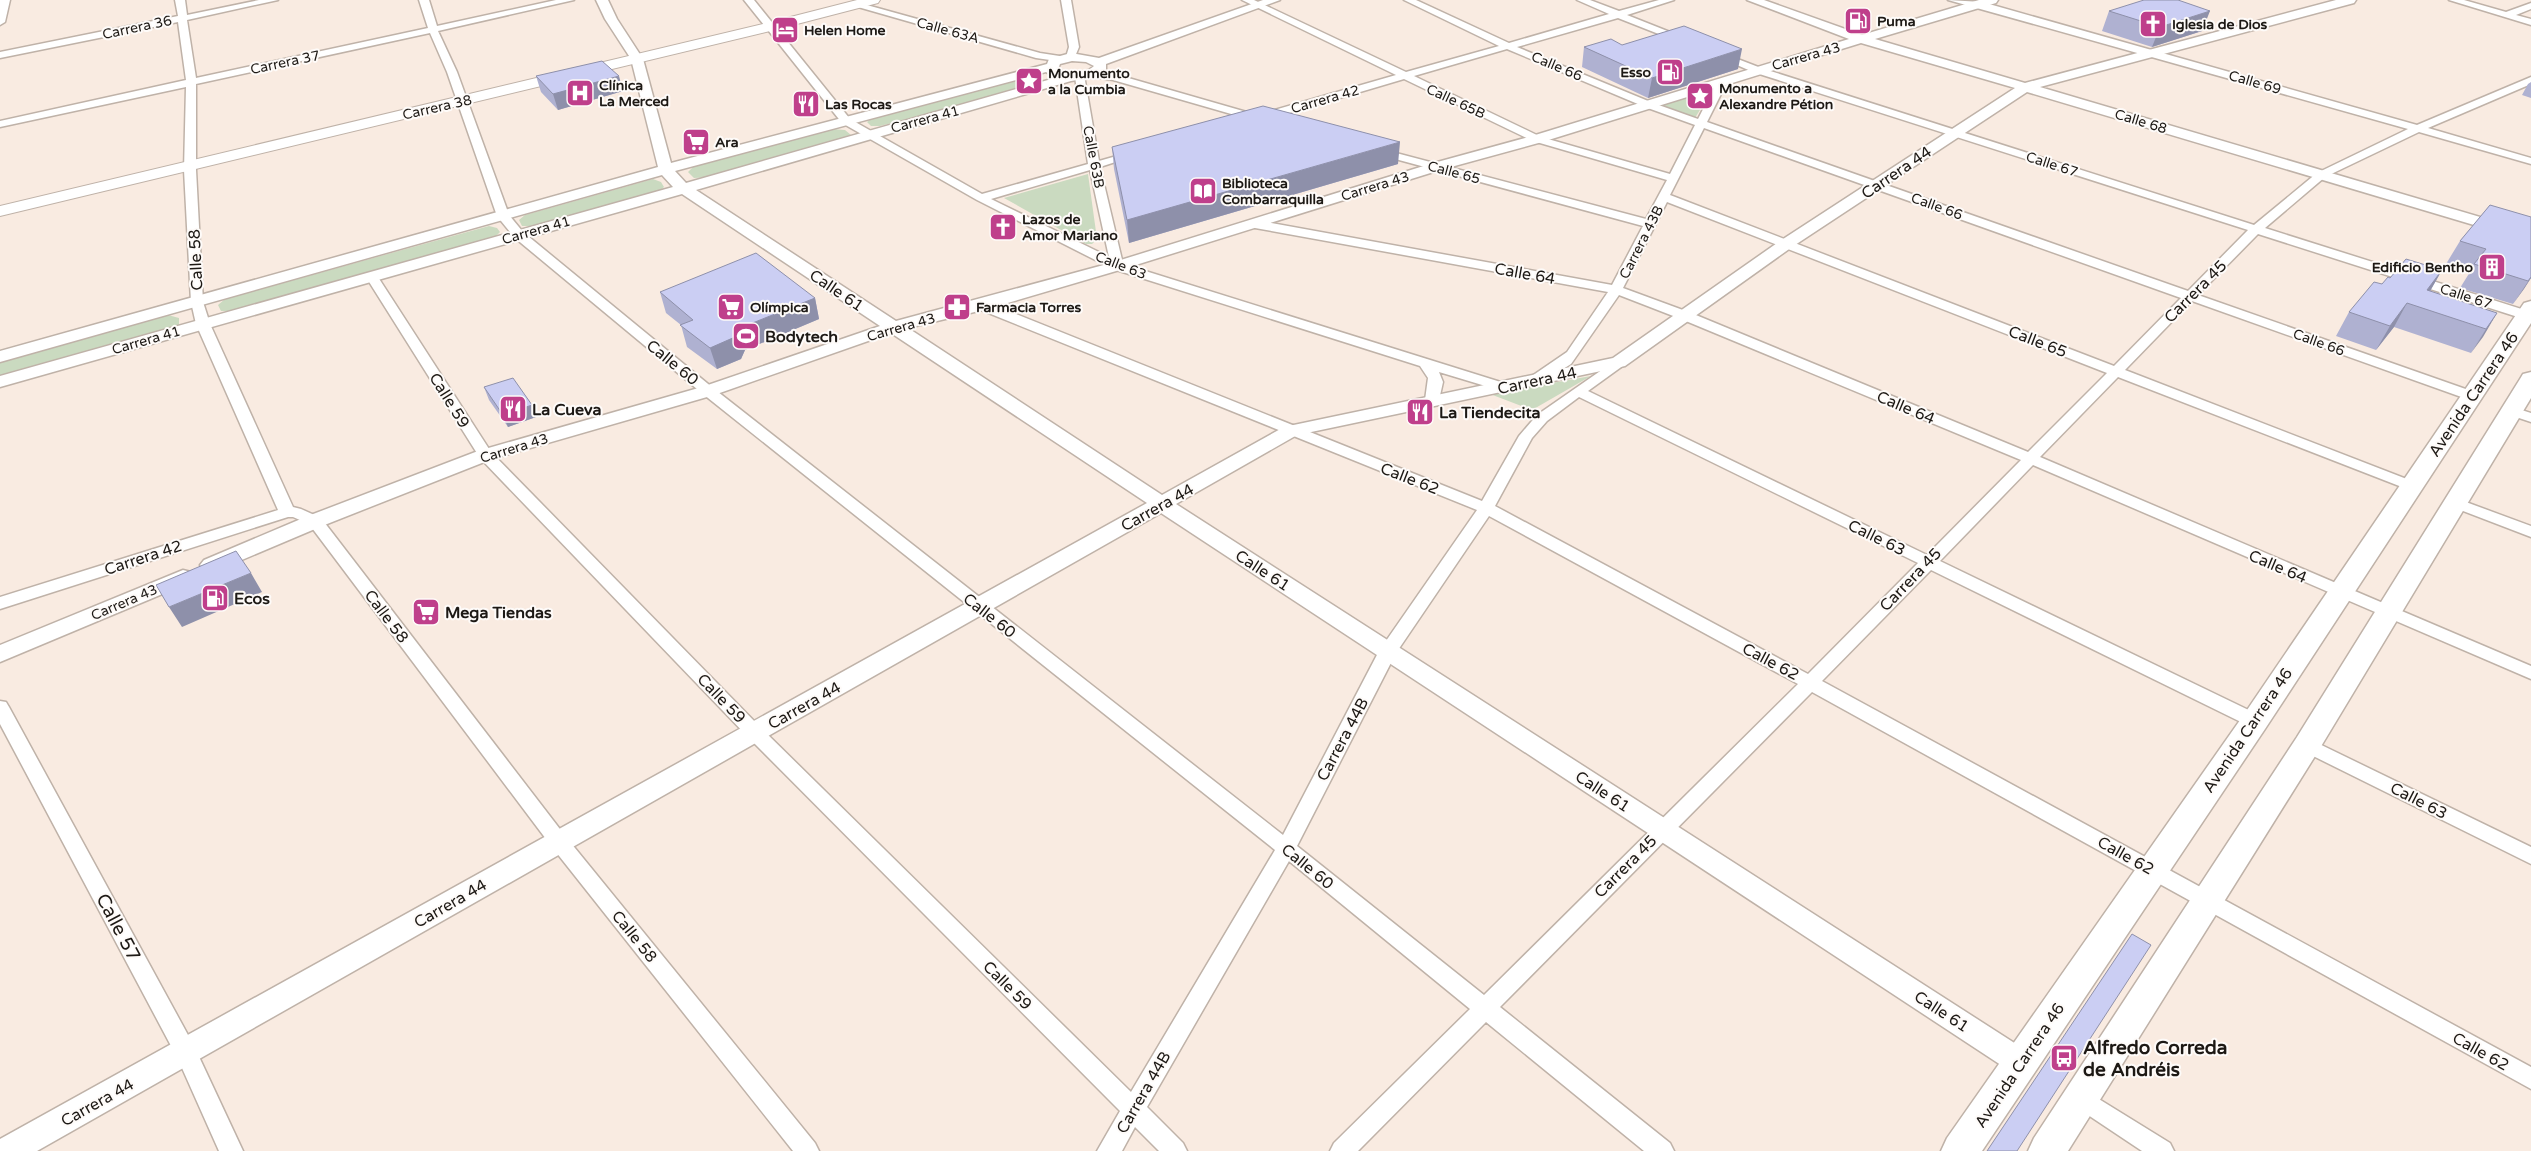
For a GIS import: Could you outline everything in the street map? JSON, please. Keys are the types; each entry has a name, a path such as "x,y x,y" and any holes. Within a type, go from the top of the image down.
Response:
{"main road":[{"name":"Carrera 38","path":"0,211 770,27 873,0"},
{"name":"Avenida Carrera 46","path":"1960,1151 2255,721 2528,311"},
{"path":"2047,1151 2307,744 2455,503 2521,414 2531,379"}],"street":[{"name":"Calle 58","path":"180,0 191,82 190,165 197,302 203,324 287,512"},
{"name":"Carrera 36","path":"0,55 273,0"},
{"name":"Calle 60","path":"424,0 433,30 452,72 503,216 519,235 708,391 1286,848 1662,1151"},
{"name":"Carrera 37","path":"0,124 569,0"},
{"name":"Calle 61","path":"602,0 611,19 637,59 666,169 683,188 1162,504 2020,1062"},
{"name":"Calle 63","path":"749,0 846,121 981,198 1117,266 1422,360 1502,387"},
{"path":"1066,0 1070,54 1088,69 1275,123"},
{"name":"Calle 65B","path":"1248,0 1403,77 1537,140 1673,178"},
{"name":"Carrera 41","path":"0,382 1010,96 1274,0"},
{"name":"Calle 66","path":"1409,0 1510,47 1649,105 2472,396"},
{"path":"1582,0 1693,45"},
{"name":"Carrera 42","path":"1238,124 1670,0"},
{"name":"Calle 68","path":"1752,0 1865,40 2531,237"},
{"name":"Calle 69","path":"1953,0 1976,2 2531,161"},
{"name":"Carrera 43","path":"0,654 315,521 485,455 708,391 893,327 981,305 1117,266 1435,167 1537,140 1757,70 1865,40 1976,2 1992,0"},
{"name":"Carrera 44","path":"8,1151 186,1053 1291,432 1432,400 1619,362 1786,244 2026,87 2350,0"},
{"path":"2454,0 2531,22"},
{"path":"0,22 5,1"},
{"name":"Calle 63A","path":"856,5 1039,56 1070,54"},
{"path":"2506,15 2531,6"},
{"name":"Calle 67","path":"1711,52 1757,70 2256,229 2528,311"},
{"name":"Carrera 41","path":"0,356 666,169 1051,66 1070,54"},
{"name":"Calle 63A","path":"1039,56 1051,66"},
{"path":"1051,66 1058,75 1088,69"},
{"name":"Calle 63B","path":"1088,69 1094,165 1117,266"},
{"name":"Carrera 45","path":"1342,1151 1661,829 1810,683 1927,561 2256,229 2321,175 2417,129 2531,80"},
{"name":"Carrera 43B","path":"1534,380 1566,361 1572,355 1616,290 1722,82"},
{"name":"Calle 65","path":"1369,149 1650,224"},
{"path":"981,198 1142,151"},
{"name":"Calle 65","path":"1664,197 2412,486"},
{"name":"Calle 64","path":"1255,224 1616,290 1686,316 2029,458 2531,673"},
{"name":"Calle 59","path":"372,277 485,455 755,733 1175,1151"},
{"name":"Calle 62","path":"981,305 1291,432 1486,508 2152,869 2531,1078"},
{"path":"1422,360 1434,373 1437,385 1432,400"},
{"name":"Carrera 44B","path":"1109,1151 1286,848 1388,651 1486,508 1526,436 1542,418 1619,362"},
{"name":"Calle 63","path":"1579,392 2255,721"},
{"path":"2455,503 2531,532"},
{"path":"287,512 296,512 315,521"},
{"name":"Carrera 42","path":"0,603 287,512"},
{"name":"Calle 58","path":"315,521 559,842 807,1151"},
{"name":"Calle 57","path":"0,707 186,1053 231,1151"},
{"name":"Calle 63","path":"2307,744 2531,856"},
{"path":"2081,1098 2162,1151"}],"green space":[{"path":"1027,77 1040,81 1030,87 880,126 871,126 867,122 872,118"},
{"path":"1702,92 1709,95 1695,118 1660,106"},
{"path":"832,129 845,130 851,135 846,139 711,177 694,178 688,172 693,167"},
{"path":"1088,174 1097,239 1092,244 1086,244 1004,198"},
{"path":"653,179 661,182 664,187 660,191 533,226 522,226 519,220 525,215"},
{"path":"489,226 497,228 500,232 495,237 235,311 221,311 218,305 225,299"},
{"path":"168,315 179,318 179,325 0,378 0,361"},
{"path":"1591,376 1532,410 1490,394"}],"building":[{"path":"2144,0 2178,0 2210,11 2160,27 2109,11"},
{"path":"1684,26 1742,49 1652,78 1584,47 1611,39 1622,45"},
{"path":"602,61 619,76 553,94 536,76"},
{"path":"1263,106 1400,142 1127,220 1112,147"},
{"path":"2490,205 2531,217 2531,277 2528,281 2474,264 2486,249 2460,241"},
{"path":"756,253 815,298 740,328 735,337 710,348 680,325 693,320 660,292"},
{"path":"2406,259 2442,270 2427,290 2497,313 2486,329 2407,303 2390,326 2349,312 2374,282 2382,284 2388,277 2390,278"},
{"path":"513,378 532,405 503,415 484,387"},
{"path":"236,551 251,573 169,607 156,585"},
{"name":"Alfredo Correda de Andréis","path":"2132,934 2151,945 2017,1151 1987,1151"}],"place":[{"name":"Puma","path":"1858,21"},
{"name":"Iglesia de Dios","path":"2153,24"},
{"name":"Helen Home","path":"785,30"},
{"name":"Esso","path":"1670,72"},
{"name":"Monumento a la Cumbia","path":"1029,81"},
{"name":"Clínica La Merced","path":"580,93"},
{"name":"Monumento a Alexandre Pétion","path":"1700,96"},
{"name":"Las Rocas","path":"806,104"},
{"name":"Ara","path":"696,142"},
{"name":"Biblioteca Combarraquilla","path":"1203,191"},
{"name":"Lazos de Amor Mariano","path":"1003,227"},
{"name":"Edificio Bentho","path":"2492,267"},
{"name":"Olímpica","path":"731,307"},
{"name":"Farmacia Torres","path":"957,307"},
{"name":"Bodytech","path":"746,336"},
{"name":"La Cueva","path":"513,409"},
{"name":"La Tiendecita","path":"1420,412"},
{"name":"Ecos","path":"215,598"},
{"name":"Mega Tiendas","path":"426,612"},
{"name":"Alfredo Correda de Andréis","path":"2064,1058"}]}
